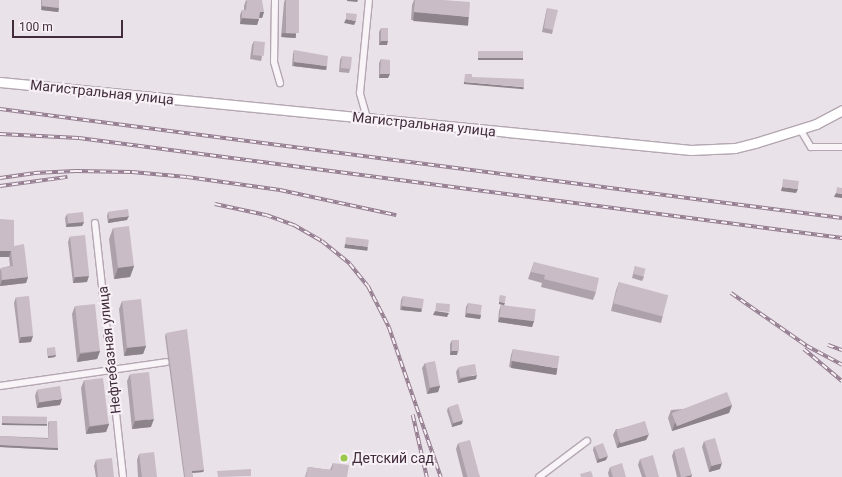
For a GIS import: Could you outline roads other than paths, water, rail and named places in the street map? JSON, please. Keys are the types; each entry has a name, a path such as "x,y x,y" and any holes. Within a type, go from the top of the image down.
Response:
{"main road":[{"name":"Магистральная улица","path":"0,82 691,150 735,148 800,129 842,110"}],"street":[{"path":"275,0 274,62 280,84"},
{"path":"367,118 360,93 369,0"},
{"path":"800,129 811,147 842,146"},
{"name":"Нефтебазная улица","path":"96,223 123,477"},
{"path":"0,386 112,368 166,362"},
{"path":"540,477 587,441"}],"railway":[{"path":"0,109 842,218"},
{"path":"0,134 79,138 842,238"},
{"path":"0,178 34,173 76,171 132,172 187,177 280,190 396,215"},
{"path":"0,186 67,177"},
{"path":"215,204 266,215 294,225 322,241 350,264 368,286 389,327 441,477"},
{"path":"731,293 807,346 842,365"},
{"path":"828,345 842,350"},
{"path":"804,349 842,381"},
{"path":"413,415 427,477"}],"place":[{"name":"Детский сад","path":"344,458"}]}
